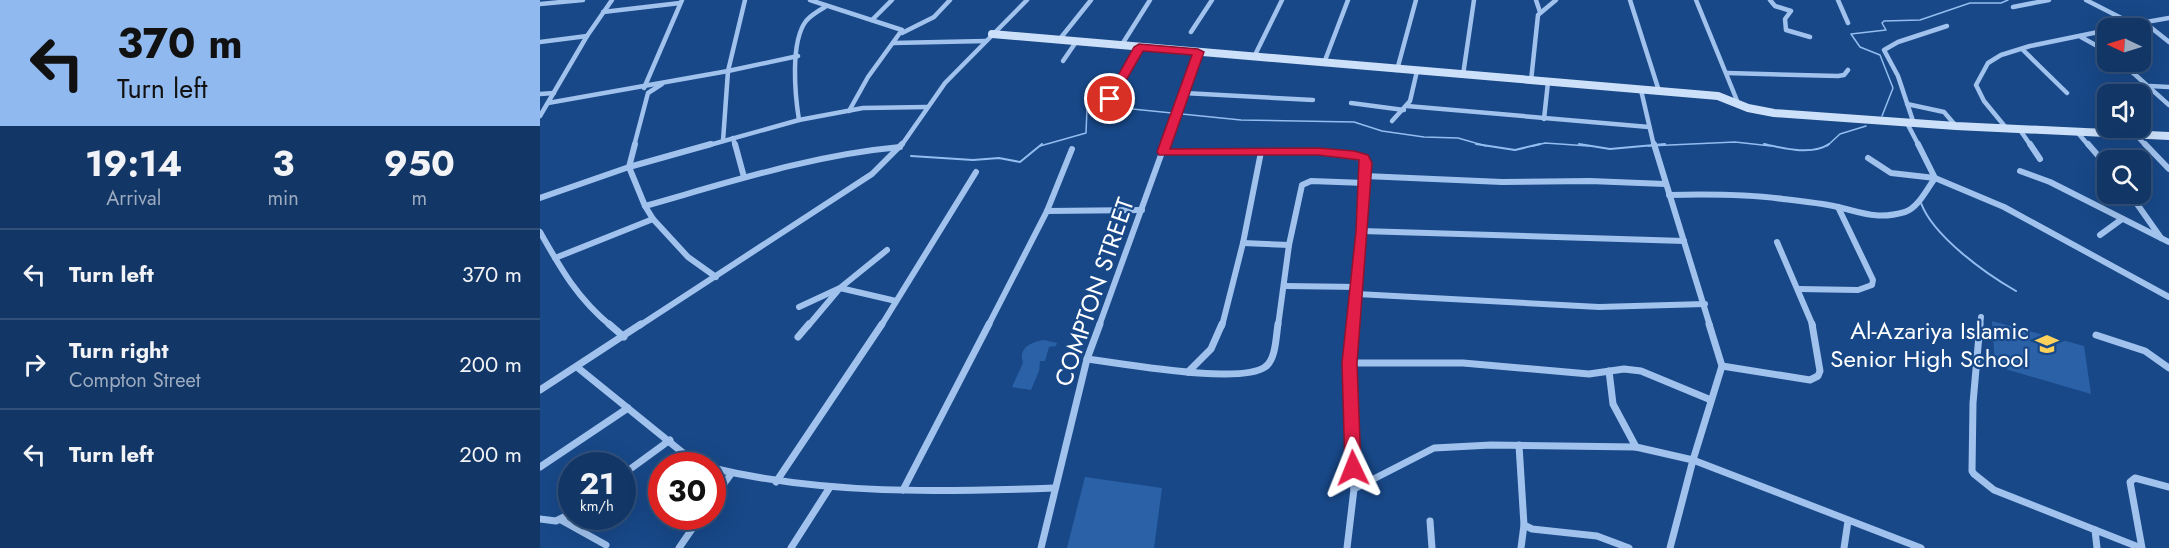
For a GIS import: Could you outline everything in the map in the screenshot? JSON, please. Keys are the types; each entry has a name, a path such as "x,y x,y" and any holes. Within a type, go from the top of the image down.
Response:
{"street":[{"path":"543,3 583,0"},
{"path":"540,116 612,0"},
{"path":"723,141 728,71 745,0"},
{"path":"810,0 825,7 896,26 902,30 902,33"},
{"path":"872,20 892,0"},
{"path":"849,111 858,92 892,43 902,33 934,17 950,0"},
{"path":"540,390 857,186 900,147 945,83 1027,0"},
{"path":"1059,40 1090,0"},
{"path":"1121,46 1150,0"},
{"path":"1191,32 1212,0"},
{"path":"1254,57 1282,0"},
{"path":"1324,63 1348,0"},
{"path":"1397,70 1416,0"},
{"path":"1463,75 1474,0"},
{"path":"1530,81 1535,30 1540,12 1536,0"},
{"path":"1540,12 1556,0"},
{"path":"1630,0 1659,91"},
{"path":"1696,0 1738,104"},
{"path":"1770,0 1775,6 1791,11 1785,18 1786,30 1789,33 1810,37"},
{"path":"1838,0 1848,23"},
{"path":"2013,7 2049,0"},
{"path":"2086,0 2122,18"},
{"path":"603,12 681,1"},
{"path":"643,86 681,1"},
{"path":"799,120 796,105 801,29 805,22 825,7"},
{"path":"2151,21 2169,18"},
{"path":"1935,178 1910,124 1907,104 1898,76 1884,50 1898,42 1947,26"},
{"path":"2151,28 2169,42"},
{"path":"2007,129 1984,102 1976,85 1981,72 1990,61 2022,50 2097,33"},
{"path":"540,42 588,36"},
{"path":"2081,37 2097,46"},
{"path":"892,43 989,38 1059,40 1718,96 1738,104 1774,113 1910,124 2097,133"},
{"path":"1063,61 1076,42"},
{"path":"1110,99 1139,47"},
{"path":"2022,50 2067,93"},
{"name":"COMPTON STREET","path":"1041,548 1087,359 1198,52"},
{"path":"548,103 728,71 798,56"},
{"path":"1727,73 1831,76 1844,75 1848,70"},
{"path":"1392,121 1405,108 1417,71"},
{"path":"2133,72 2148,84"},
{"path":"664,82 648,93 629,167 645,206 653,219 688,257 716,277"},
{"path":"1544,119 1548,82"},
{"path":"643,86 648,93"},
{"path":"2151,86 2169,87"},
{"path":"2151,87 2169,105"},
{"path":"1641,90 1655,151 1705,304 1722,366 1693,460 1670,548"},
{"path":"540,94 554,93"},
{"path":"1184,93 1312,100"},
{"path":"1351,103 1649,127"},
{"path":"1907,104 1944,112 1956,126"},
{"path":"540,198 629,167 799,120 891,106 927,106"},
{"path":"2020,130 2040,159"},
{"path":"2078,133 2097,155"},
{"path":"2151,135 2169,136"},
{"path":"733,138 744,177"},
{"path":"2140,138 2169,169"},
{"path":"645,206 826,155 860,149 900,147"},
{"path":"903,490 1047,211 1072,149"},
{"path":"1163,152 1261,152 1354,155 1364,158 1366,163 1358,291 1349,363 1354,489 1347,548"},
{"path":"1188,372 1211,349 1220,332 1243,243 1261,152"},
{"path":"1868,158 1891,173 1935,178 2004,207 2169,297"},
{"path":"2020,171 2050,182 2169,242"},
{"path":"776,482 896,301 976,172"},
{"path":"1670,195 1728,194 1838,207 1863,215 1903,213 1918,203 1935,178"},
{"path":"1087,359 1213,375 1257,371 1266,367 1272,358 1285,286 1289,245 1302,185 1311,181 1590,181 1665,184"},
{"path":"2137,204 2161,238"},
{"path":"1799,289 1858,290 1872,285 1872,280 1838,207"},
{"path":"1047,211 1142,210"},
{"path":"555,258 653,219"},
{"path":"2100,235 2122,219"},
{"path":"1362,231 1684,241"},
{"path":"540,232 570,283 591,309 624,337"},
{"path":"1722,366 1803,380 1810,380 1818,376 1820,371 1812,322 1777,242"},
{"path":"1243,243 1289,245"},
{"path":"798,337 840,288 887,250"},
{"path":"1285,286 1599,307 1705,304"},
{"path":"799,307 840,288 896,301"},
{"path":"1981,317 1973,403 1972,471 1974,475 1994,490 2142,548"},
{"path":"2096,335 2150,354 2164,362 2169,368"},
{"path":"1349,363 1463,363 1588,374 1609,371 1641,371 1711,400"},
{"path":"577,368 683,452"},
{"path":"1609,371 1613,404 1636,447"},
{"path":"540,467 628,408"},
{"path":"636,465 670,440"},
{"path":"1354,489 1434,448 1519,445 1636,447 1693,460 1921,548"},
{"path":"1519,445 1524,525 1521,548"},
{"path":"726,472 776,482 830,487 903,490 1054,488"},
{"path":"726,481 731,474"},
{"path":"2142,548 2130,482 2135,478 2141,478 2169,487"},
{"path":"791,548 830,487"},
{"path":"540,519 552,523 558,521"},
{"path":"1430,521 1432,548"},
{"path":"1844,548 1848,521"},
{"path":"1524,525 1532,529 1597,536 1629,548"},
{"path":"579,530 606,545"},
{"path":"679,548 691,530"},
{"path":"2095,530 2097,548"}],"shaded area":[{"path":"1992,321 2084,346 2091,394 1995,366"},
{"path":"1044,340 1057,343 1056,346 1049,347 1045,361 1040,361 1039,371 1031,390 1012,387 1023,363 1024,350 1030,344"},
{"path":"1085,477 1162,488 1154,548 1067,548"}],"waterway":[{"path":"1882,116 1893,88 1880,55 1860,47 1851,34 1886,30 1882,23 1884,21 1920,20 1970,3 2001,3 2008,0"},
{"path":"1040,146 1086,133 1087,109 1093,105 1241,120 1354,122 1382,131 1424,137 1458,138 1482,145"},
{"path":"1827,146 1840,134 1866,126"},
{"path":"1648,146 1735,142 1771,146"},
{"path":"1533,146 1545,143 1589,146"},
{"path":"911,156 973,160 999,158 1020,162 1042,144"},
{"path":"1476,144 1482,145"},
{"path":"1482,145 1515,150 1540,144"},
{"path":"1579,144 1610,149 1665,144"},
{"path":"1764,144 1806,150 1822,148 1829,144"},
{"path":"1921,203 1927,216 1948,241 1990,275 2016,291"}],"place":[{"name":"Al-Azariya Islamic Senior High School","path":"2047,344"}],"route":[{"path":"1110,99 1139,47 1198,52 1163,152 1318,152 1364,158 1366,163 1362,231 1349,363 1353,468"}]}
